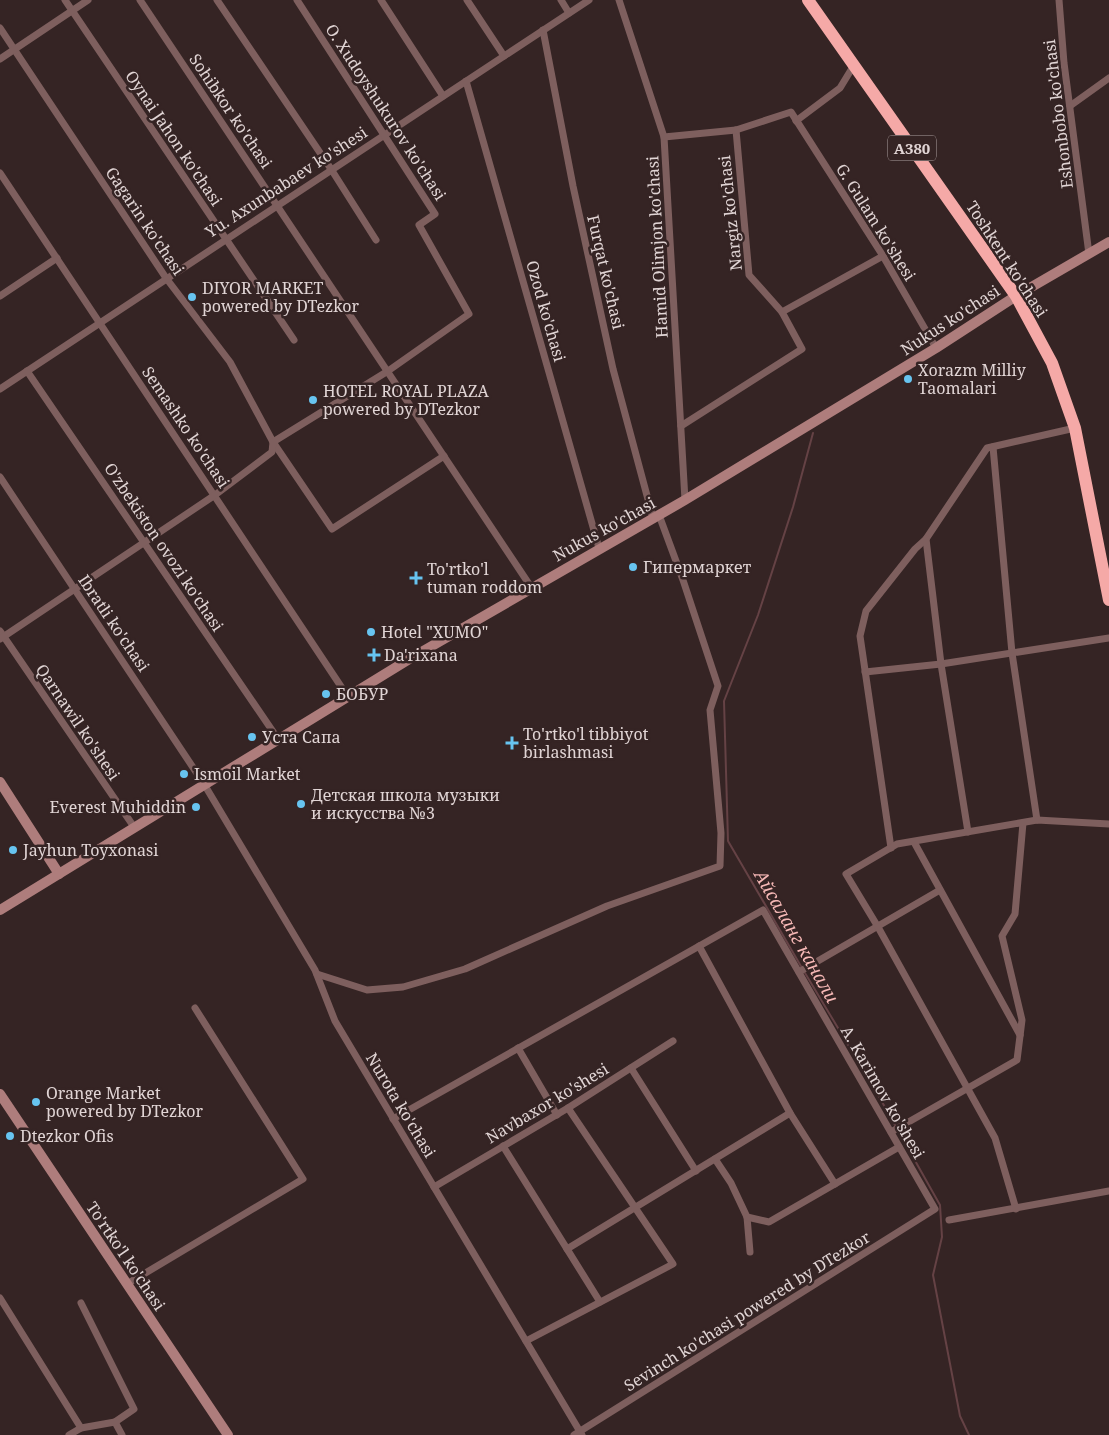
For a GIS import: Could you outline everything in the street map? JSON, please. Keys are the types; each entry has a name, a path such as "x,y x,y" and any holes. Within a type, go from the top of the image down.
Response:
{"highway":[{"name":"Toshkent ko'chasi","path":"808,0 1016,296 1052,363 1075,428 1109,600"}],"main road":[{"name":"Nukus ko'chasi","path":"0,910 278,739 531,587 685,500 936,348 1016,296 1109,242"},
{"path":"0,782 59,874"},
{"name":"To'rtko'l ko'chasi","path":"0,1094 228,1435"}],"street":[{"name":"Oynai Jahon ko'chasi","path":"65,0 294,340"},
{"path":"0,59 88,0"},
{"name":"Sohibkor ko'chasi","path":"140,0 531,587"},
{"path":"217,0 331,169 376,240"},
{"name":"O. Xudoyshukurov ko'chasi","path":"297,0 435,214 419,224 470,314 388,371"},
{"path":"381,0 443,96"},
{"path":"467,0 504,56"},
{"path":"561,0 569,13"},
{"name":"Yu. Axunbabaev ko'shesi","path":"0,389 277,204 589,0"},
{"name":"Hamid Olimjon ko'chasi","path":"618,0 664,137 685,500"},
{"name":"Eshonbobo ko'chasi","path":"1059,0 1070,106 1090,254"},
{"name":"Gagarin ko'chasi","path":"0,28 166,278 230,362 273,442 332,529 444,456"},
{"name":"Furqat ko'chasi","path":"317,974 367,990 403,987 465,969 607,906 720,866 722,834 710,710 718,686 684,580 656,516 613,369 572,186 542,30"},
{"path":"796,121 840,88 854,65"},
{"path":"1070,106 1109,78"},
{"name":"Ozod ko'chasi","path":"466,81 599,548"},
{"name":"G. Gulam ko'shesi","path":"736,130 791,112 883,256 936,348"},
{"path":"664,137 736,130"},
{"name":"Nargiz ko'chasi","path":"681,426 802,349 782,312 749,275 736,130"},
{"name":"Semashko ko'chasi","path":"0,173 215,494 348,697"},
{"path":"782,312 883,256"},
{"path":"0,296 57,258"},
{"name":"O'zbekiston ovozi ko'chasi","path":"27,371 278,739"},
{"path":"1,636 75,589 215,494 272,452 273,442 388,371"},
{"path":"891,848 860,636 866,611 915,549 926,539 987,448 1075,428"},
{"path":"992,447 1012,654 1037,820"},
{"name":"Ibratli ko'chasi","path":"0,477 204,784"},
{"path":"926,539 941,664 968,832"},
{"name":"Qarnawil ko'shesi","path":"1,636 134,828"},
{"path":"865,672 941,664 1109,638"},
{"name":"Nurota ko'chasi","path":"204,784 317,974 335,1022 526,1341 579,1434"},
{"path":"1016,1208 995,1138 878,927 846,874 897,844 1037,820 1109,824"},
{"path":"891,1132 1017,1060 1022,1020 1002,936 1015,914 1023,823"},
{"path":"914,842 1020,1036"},
{"path":"799,972 940,890"},
{"name":"A. Karimov ko'shesi","path":"699,946 763,910 935,1209"},
{"path":"393,1119 699,946 790,1113 835,1184"},
{"path":"127,1284 303,1179 195,1008"},
{"name":"Navbaxor ko'shesi","path":"434,1187 557,1115 673,1041"},
{"path":"518,1048 557,1115"},
{"path":"631,1068 696,1171"},
{"path":"526,1341 673,1264 637,1207 568,1108"},
{"path":"568,1249 790,1113"},
{"path":"503,1146 600,1302"},
{"path":"747,1217 770,1222 899,1147"},
{"path":"716,1159 731,1183 747,1217 750,1252"},
{"path":"949,1220 1109,1191"},
{"name":"Sevinch ko'chasi powered by DTezkor","path":"579,1434 935,1209"},
{"path":"0,1298 81,1428"},
{"path":"69,1435 81,1428 115,1422 134,1409 81,1303"},
{"path":"115,1422 122,1435"}],"waterway":[{"name":"Айсаланг канали","path":"802,968 728,841 724,701 758,615 793,507 813,433"},
{"name":"Айсаланг канали","path":"805,973 877,1093 940,1205 942,1237 933,1275 960,1416 969,1435"}],"place":[{"name":"DIYOR MARKET powered by DTezkor","path":"192,297"},
{"name":"Xorazm Milliy Taomalari","path":"908,379"},
{"name":"HOTEL ROYAL PLAZA powered by DTezkor","path":"313,400"},
{"name":"Гипермаркет","path":"633,567"},
{"name":"To'rtko'l tuman roddom","path":"416,578"},
{"name":"Hotel \"XUMO\"","path":"371,632"},
{"name":"Da'rixana","path":"374,655"},
{"name":"БОБУР","path":"326,694"},
{"name":"Уста Сапа","path":"252,737"},
{"name":"To'rtko'l tibbiyot birlashmasi","path":"512,743"},
{"name":"Ismoil Market","path":"184,774"},
{"name":"Детская школа музыки и искусства №3","path":"301,804"},
{"name":"Everest Muhiddin","path":"196,807"},
{"name":"Jayhun Toyxonasi","path":"13,850"},
{"name":"Orange Market powered by DTezkor","path":"36,1102"},
{"name":"Dtezkor Ofis","path":"10,1136"}]}
